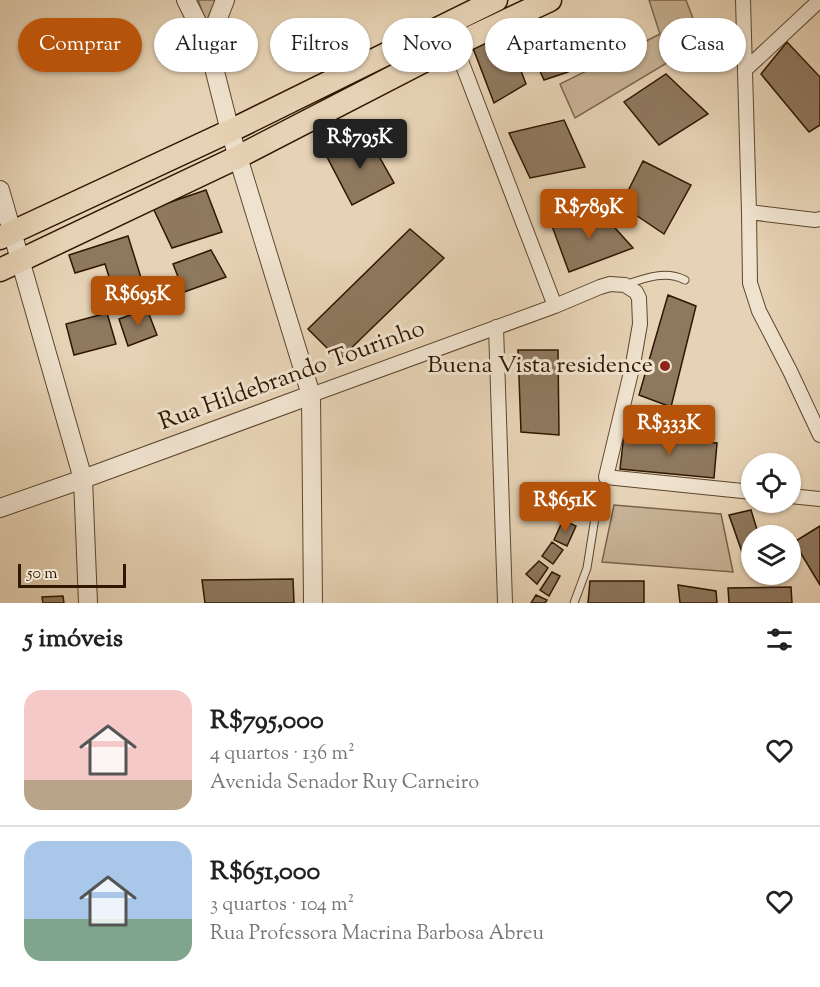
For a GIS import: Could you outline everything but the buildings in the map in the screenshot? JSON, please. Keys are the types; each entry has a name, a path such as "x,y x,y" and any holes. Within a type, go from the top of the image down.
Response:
{"main road":[{"path":"6,235 230,132 496,0"},
{"path":"473,36 550,0"},
{"path":"0,270 238,157 403,72"}],"street":[{"path":"186,0 195,18"},
{"path":"218,18 225,0"},
{"path":"743,0 744,18"},
{"path":"820,0 746,69 750,283 759,311 820,435"},
{"path":"215,72 230,132 311,395 313,603"},
{"path":"465,72 555,306"},
{"path":"0,190 6,235 21,261 83,479 88,603"},
{"path":"749,212 820,219"},
{"name":"Rua Hildebrando Tourinho","path":"0,508 555,306 600,287 610,284 626,285"},
{"path":"626,285 636,292 639,298 640,324 633,364 606,477 741,491"},
{"path":"495,327 505,603"},
{"path":"801,497 820,499"}],"lane":[{"path":"626,285 666,274 685,279"},
{"path":"574,603 587,568 597,506 606,477"}],"shaded area":[{"path":"198,0 216,0 208,18 205,18"},
{"path":"649,0 686,0 693,18 659,18 659,31"},
{"path":"659,34 659,68 575,118 560,84 584,72 647,72 647,40"},
{"path":"614,505 721,514 733,572 602,562"}],"place":[{"name":"Buena Vista residence","path":"665,366"}]}
